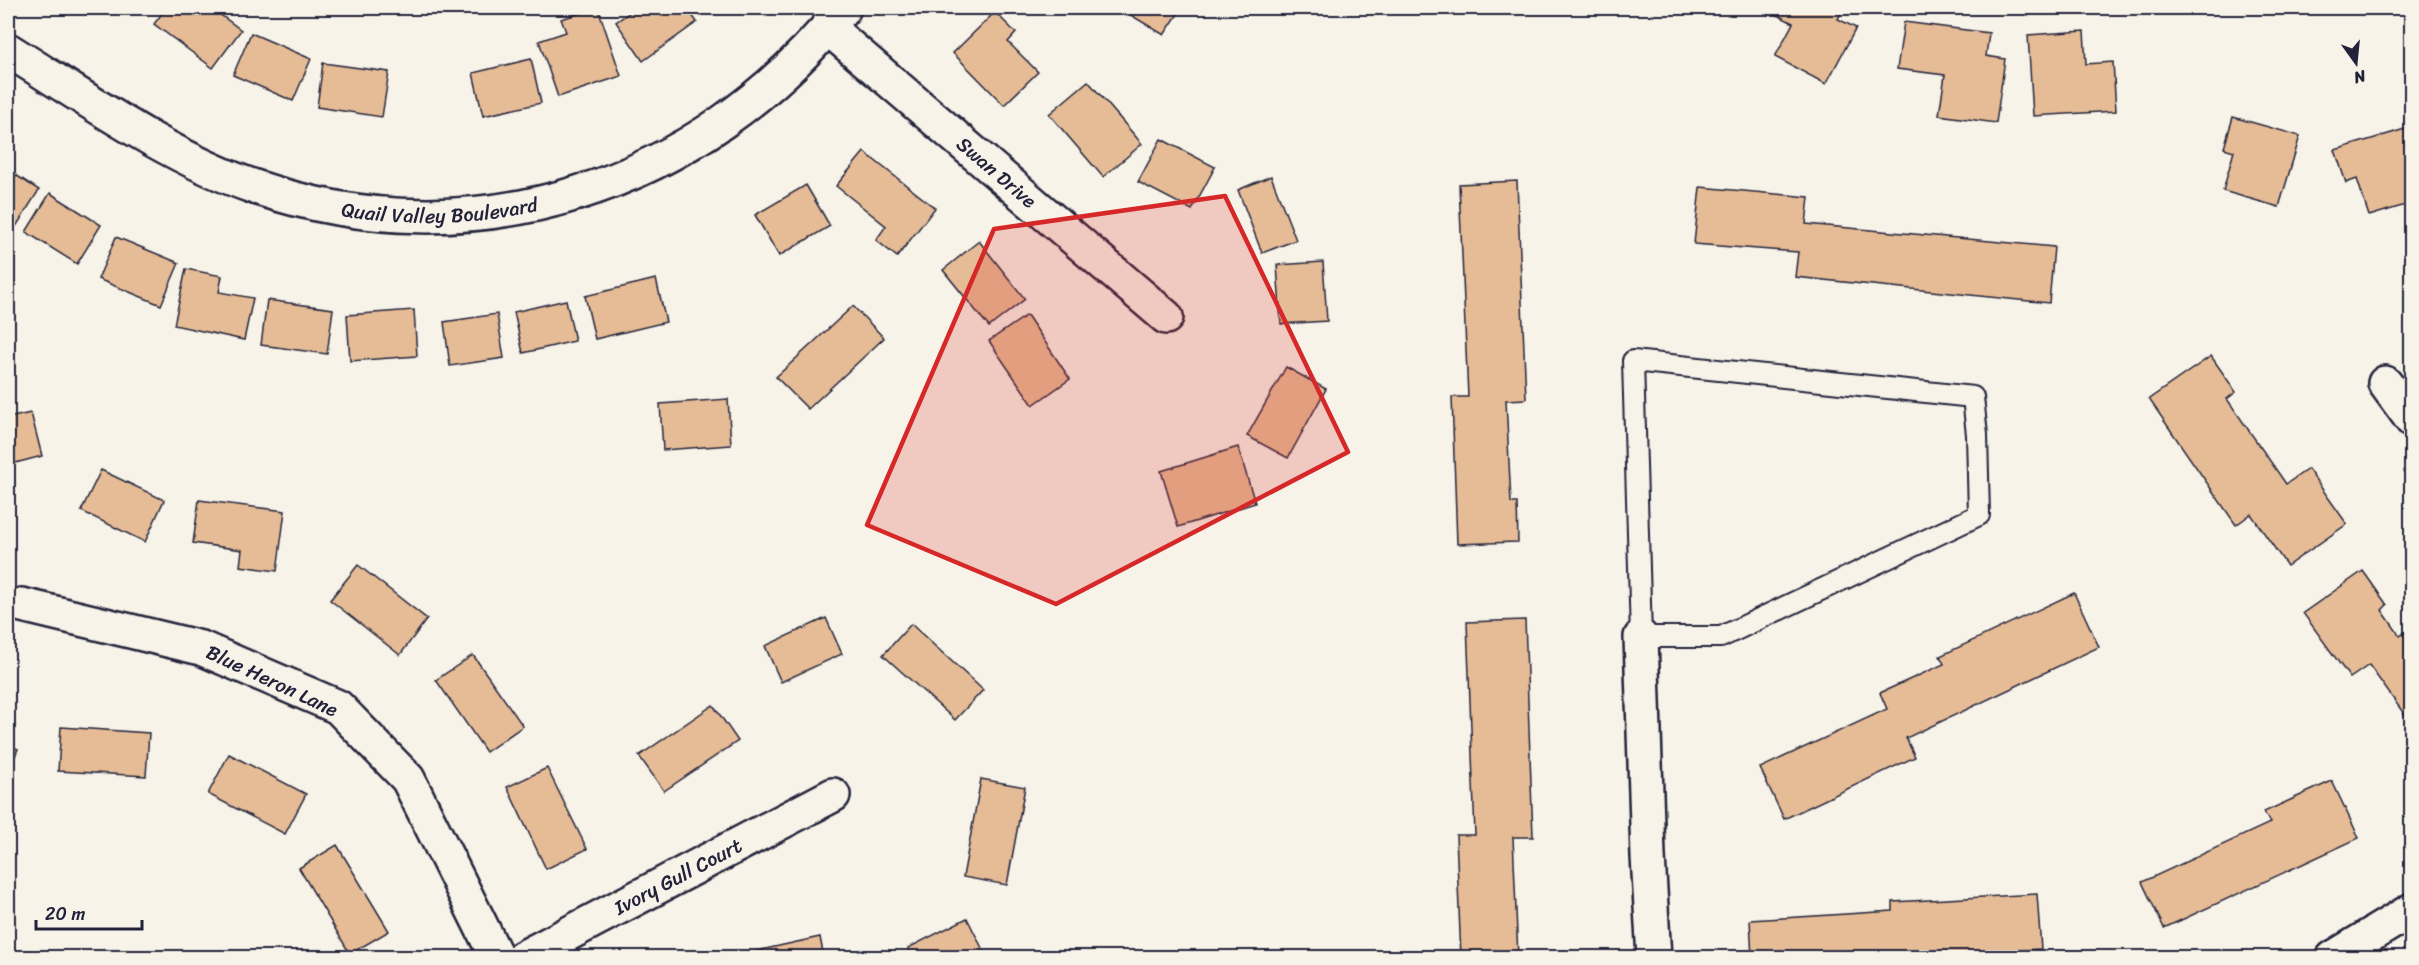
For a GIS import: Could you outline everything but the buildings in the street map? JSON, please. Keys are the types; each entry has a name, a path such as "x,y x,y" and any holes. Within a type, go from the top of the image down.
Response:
{"street":[{"name":"Quail Valley Boulevard","path":"8,50 174,150 256,187 307,202 362,211 460,215 516,208 567,196 652,165 701,137 740,110 787,71 836,18"},
{"name":"Swan Drive","path":"836,18 1166,317"},
{"path":"2385,383 2412,420"},
{"name":"Blue Heron Lane","path":"22,605 201,648 338,707 408,779 497,957"},
{"path":"1641,637 1647,844 1654,957"},
{"name":"Ivory Gull Court","path":"522,957 833,795"},
{"path":"2333,957 2412,910"}],"lane":[{"path":"1632,361 1973,397 1977,435 1979,515 1721,637 1641,637 1632,361"}],"highlighted area":[{"path":"1225,196 1348,452 1056,604 867,525 994,229"}]}
